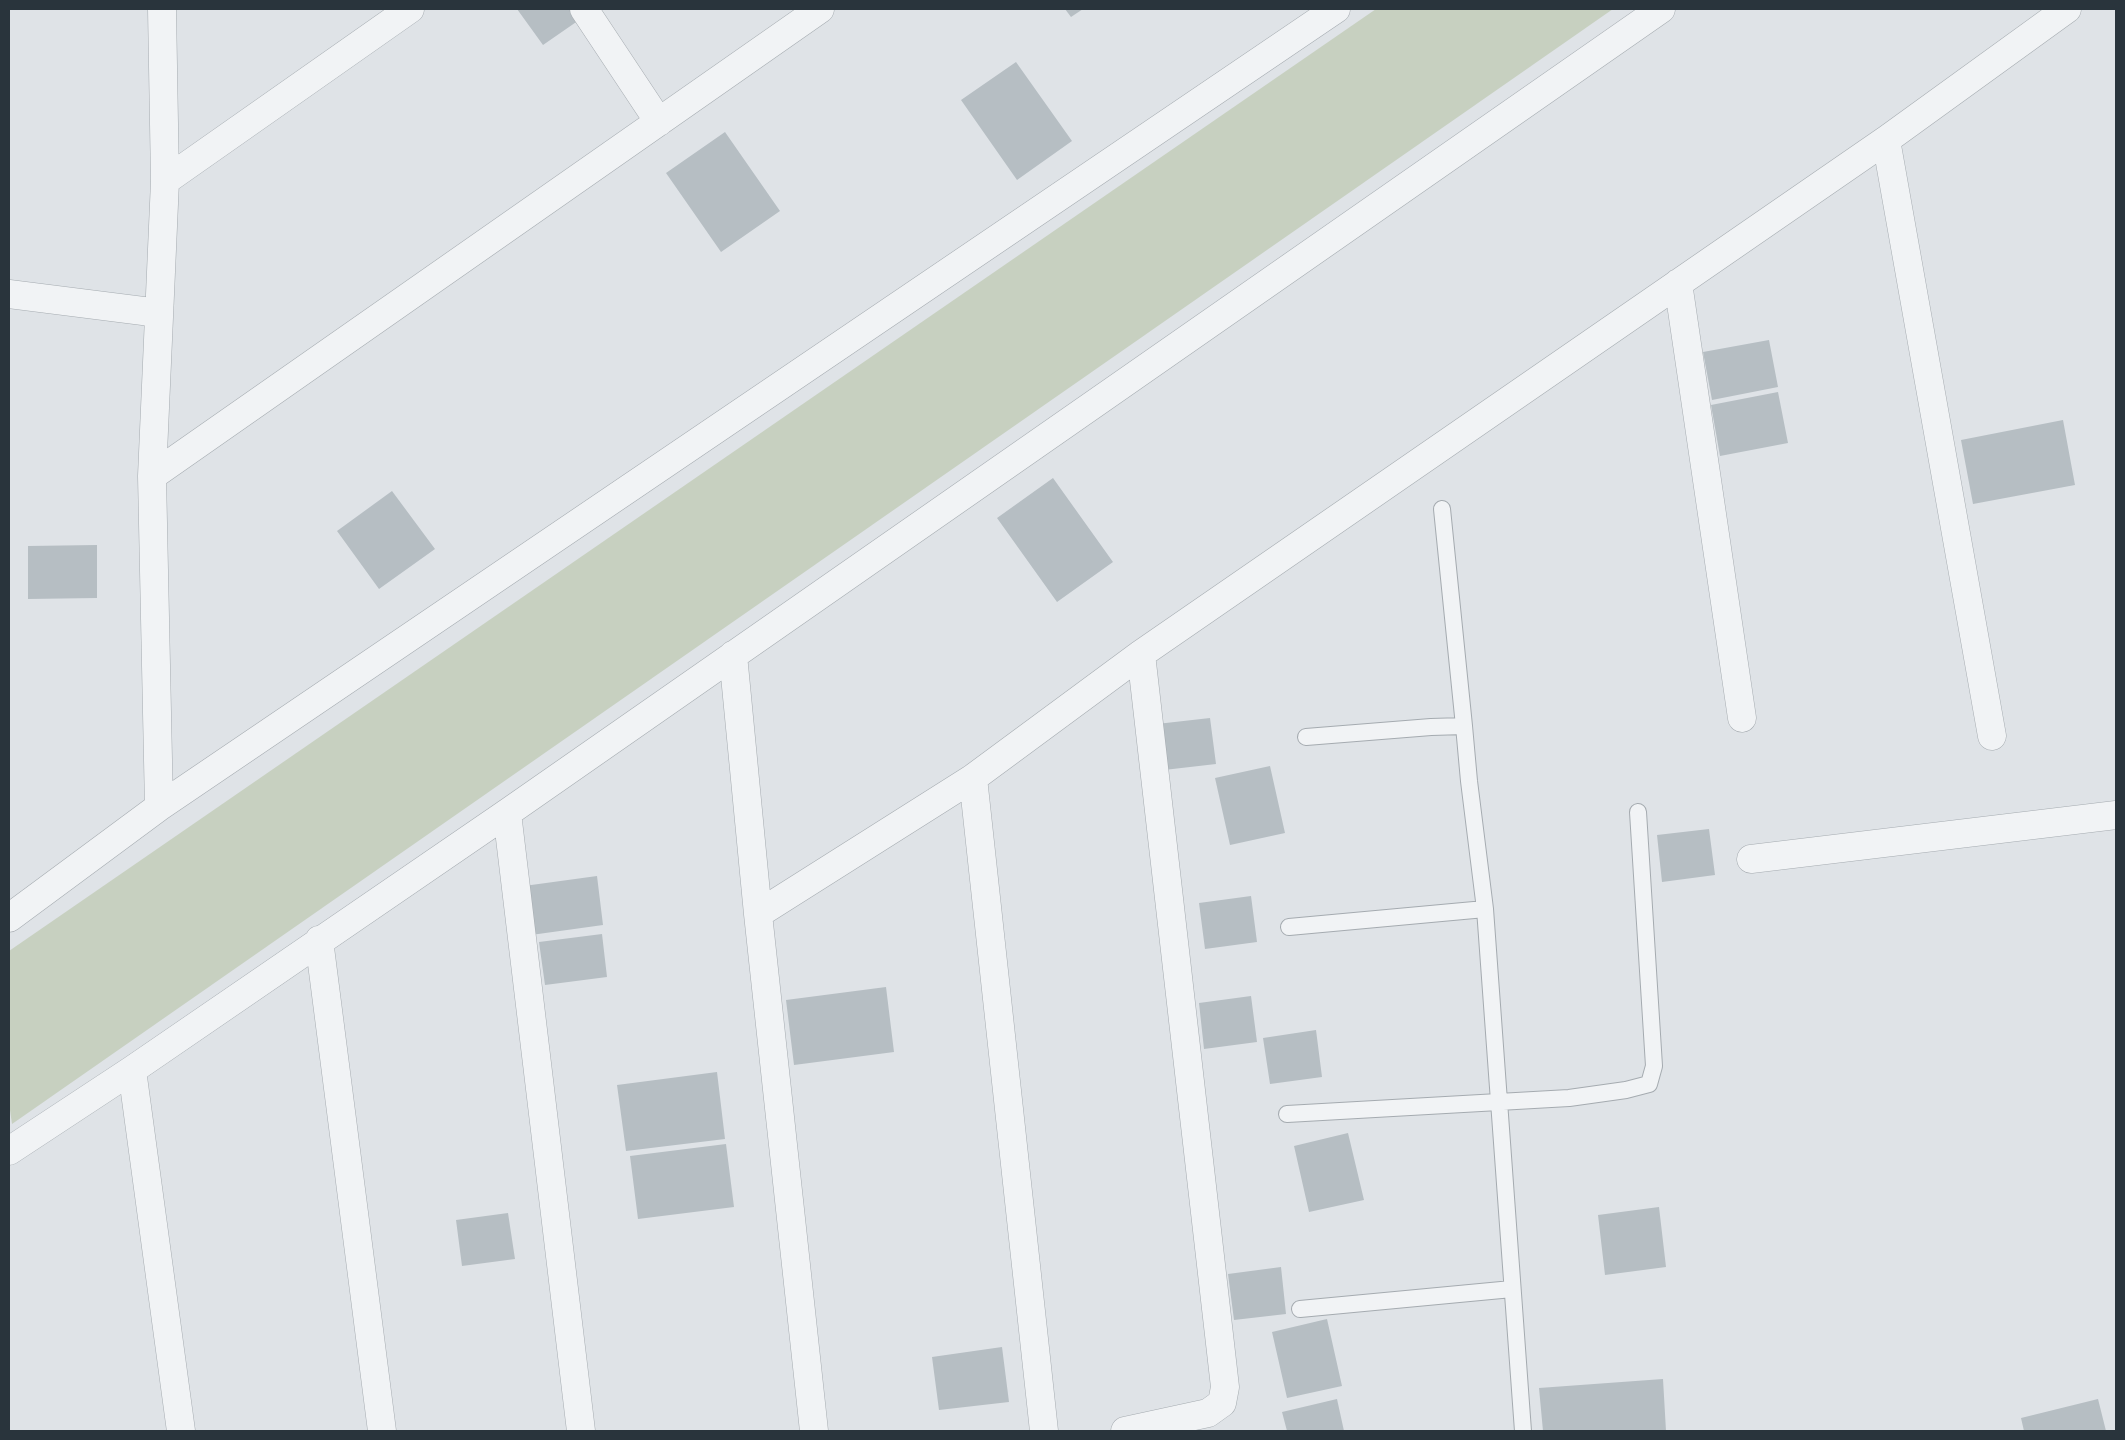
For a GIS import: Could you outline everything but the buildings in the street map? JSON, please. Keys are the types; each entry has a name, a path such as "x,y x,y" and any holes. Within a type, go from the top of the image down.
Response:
{"street":[{"path":"159,808 152,476 164,181 162,9"},
{"path":"164,181 410,9"},
{"path":"584,9 659,122"},
{"path":"152,476 820,9"},
{"path":"9,918 159,808 1336,9"},
{"path":"9,1151 132,1070 319,940 507,813 1662,9"},
{"path":"758,914 973,778 1141,654 1886,140 2067,9"},
{"path":"1886,140 1992,736"},
{"path":"1678,283 1742,718"},
{"path":"9,294 159,313"},
{"path":"1125,1431 1208,1413 1222,1403 1226,1387 1141,654"},
{"path":"733,655 758,914 814,1431"},
{"path":"973,778 1044,1431"},
{"path":"507,813 581,1431"},
{"path":"1751,859 2116,815"},
{"path":"319,940 382,1431"},
{"path":"132,1070 181,1431"}],"lane":[{"path":"1442,510 1485,909 1523,1431"},
{"path":"1306,738 1431,727 1464,726"},
{"path":"1287,1114 1569,1098 1626,1090 1649,1084 1654,1066 1638,812"},
{"path":"1289,927 1485,909"},
{"path":"1300,1309 1512,1289"}],"green space":[{"path":"1376,9 1613,9 12,1124 9,1103 9,951"}]}
